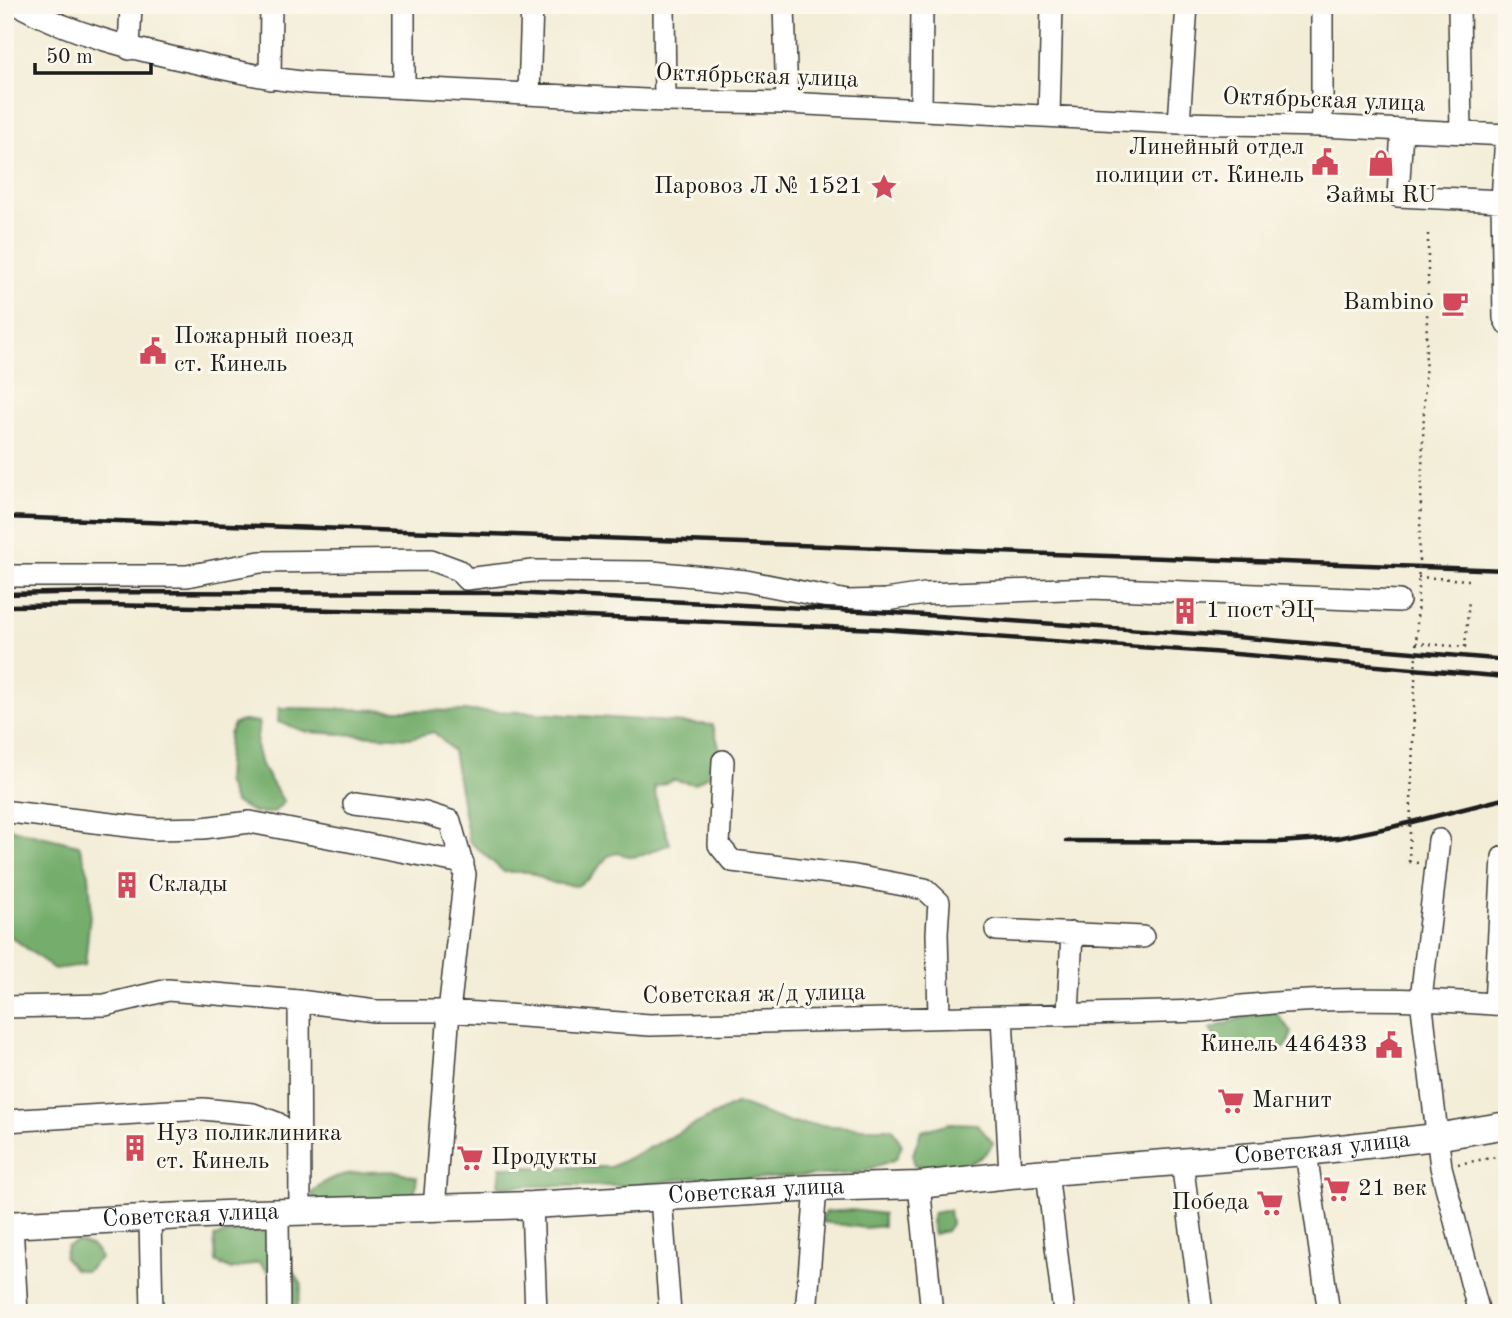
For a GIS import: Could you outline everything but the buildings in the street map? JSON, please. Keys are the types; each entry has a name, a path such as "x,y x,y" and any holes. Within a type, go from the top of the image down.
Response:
{"main road":[{"name":"Советская улица","path":"8,1225 532,1205 816,1188 919,1185 1010,1175 1306,1152 1436,1137 1507,1125"}],"street":[{"name":"Октябрьская улица","path":"18,5 37,15 129,48 270,79 665,101 787,103 1179,123 1322,125 1506,135"},
{"path":"129,48 131,5"},
{"path":"270,79 271,5"},
{"path":"404,5 404,88"},
{"path":"529,94 532,5"},
{"path":"664,5 665,101"},
{"path":"784,5 787,103"},
{"path":"921,109 922,5"},
{"path":"1049,115 1052,5"},
{"path":"1179,123 1187,5"},
{"path":"1322,5 1322,125"},
{"path":"1459,5 1461,133"},
{"path":"1402,130 1398,196 1502,201"},
{"path":"1506,135 1502,201 1504,318 1507,324"},
{"path":"5,576 187,576 260,562 431,560 458,570 466,579 533,571 652,572 746,581 847,601 886,600 925,594 1091,588 1399,601"},
{"path":"723,761 719,845 732,861 855,876 925,889 939,902 939,1017"},
{"path":"354,804 425,813 450,821 463,863 465,874 449,1012 434,1209"},
{"path":"10,812 154,829 203,828 250,822 463,863"},
{"path":"1438,839 1420,999 1441,1167 1479,1313"},
{"path":"1501,1004 1503,857 1507,857"},
{"path":"996,930 1143,937"},
{"path":"1068,1014 1072,933"},
{"name":"Советская ж/д улица","path":"5,1007 105,1005 168,990 299,1001 375,1011 449,1012 650,1025 1202,1011 1252,1004 1357,998 1501,1004"},
{"path":"279,1313 299,1140 299,1001"},
{"path":"1002,1016 1010,1175"},
{"path":"5,1121 204,1109 253,1114 277,1123 299,1140"},
{"path":"1306,1152 1329,1313"},
{"path":"1182,1162 1202,1313"},
{"path":"1047,1172 1064,1313"},
{"path":"919,1185 932,1313"},
{"path":"806,1313 816,1188"},
{"path":"661,1198 670,1313"},
{"path":"532,1205 536,1313"},
{"path":"150,1219 151,1305"},
{"path":"8,1225 17,1313"}],"path":[{"path":"1409,862 1428,234"},
{"path":"1418,577 1469,580"},
{"path":"1416,643 1465,647 1469,598"},
{"path":"1441,1167 1507,1155"}],"green space":[{"path":"279,708 523,712 713,725 723,761 713,772 695,784 674,780 654,787 670,844 643,855 632,857 617,853 608,856 590,878 577,886 552,883 529,872 504,872 469,841 453,751 434,732 410,738 307,732 278,722"},
{"path":"243,721 259,722 256,746 261,765 284,802 273,813 255,813 234,802 226,781 229,734 234,724"},
{"path":"5,820 12,829 79,845 89,874 91,904 85,965 54,969 5,932"},
{"path":"1275,1011 1292,1033 1286,1047 1253,1052 1228,1051 1220,1046 1210,1029 1242,1018"},
{"path":"737,1103 790,1123 892,1128 902,1145 896,1159 858,1173 714,1181 696,1177 634,1186 498,1186 500,1167 611,1167"},
{"path":"950,1123 977,1124 993,1143 978,1159 969,1163 947,1167 914,1165 913,1154 921,1131"},
{"path":"396,1171 417,1177 415,1192 387,1204 318,1202 311,1195 327,1180 338,1176"},
{"path":"853,1210 883,1214 883,1226 865,1228 821,1222 825,1212"},
{"path":"949,1210 951,1224 946,1231 934,1234 931,1222 933,1213"},
{"path":"238,1231 264,1232 281,1252 302,1285 296,1313 274,1313 272,1276 259,1262 231,1270 216,1262 214,1237"},
{"path":"77,1242 91,1246 100,1258 87,1271 74,1269 64,1257 67,1246"}],"railway":[{"path":"5,517 1507,570"},
{"path":"5,594 512,593 880,612 1213,635 1507,660"},
{"path":"5,606 106,605 513,614 879,629 1212,652 1507,677"},
{"path":"1066,841 1280,842 1338,838 1507,798"}],"place":[{"name":"Линейный отдел полиции ст. Кинель","path":"1325,162"},
{"name":"Займы RU","path":"1381,163"},
{"name":"Паровоз Л № 1521","path":"884,187"},
{"name":"Bambino","path":"1455,303"},
{"name":"Пожарный поезд ст. Кинель","path":"153,351"},
{"name":"1 пост ЭЦ","path":"1185,611"},
{"name":"Склады","path":"127,885"},
{"name":"Кинель 446433","path":"1389,1045"},
{"name":"Магнит","path":"1231,1101"},
{"name":"Нуз поликлиника ст. Кинель","path":"135,1148"},
{"name":"Продукты","path":"470,1158"},
{"name":"21 век","path":"1337,1189"},
{"name":"Победа","path":"1270,1203"}]}
